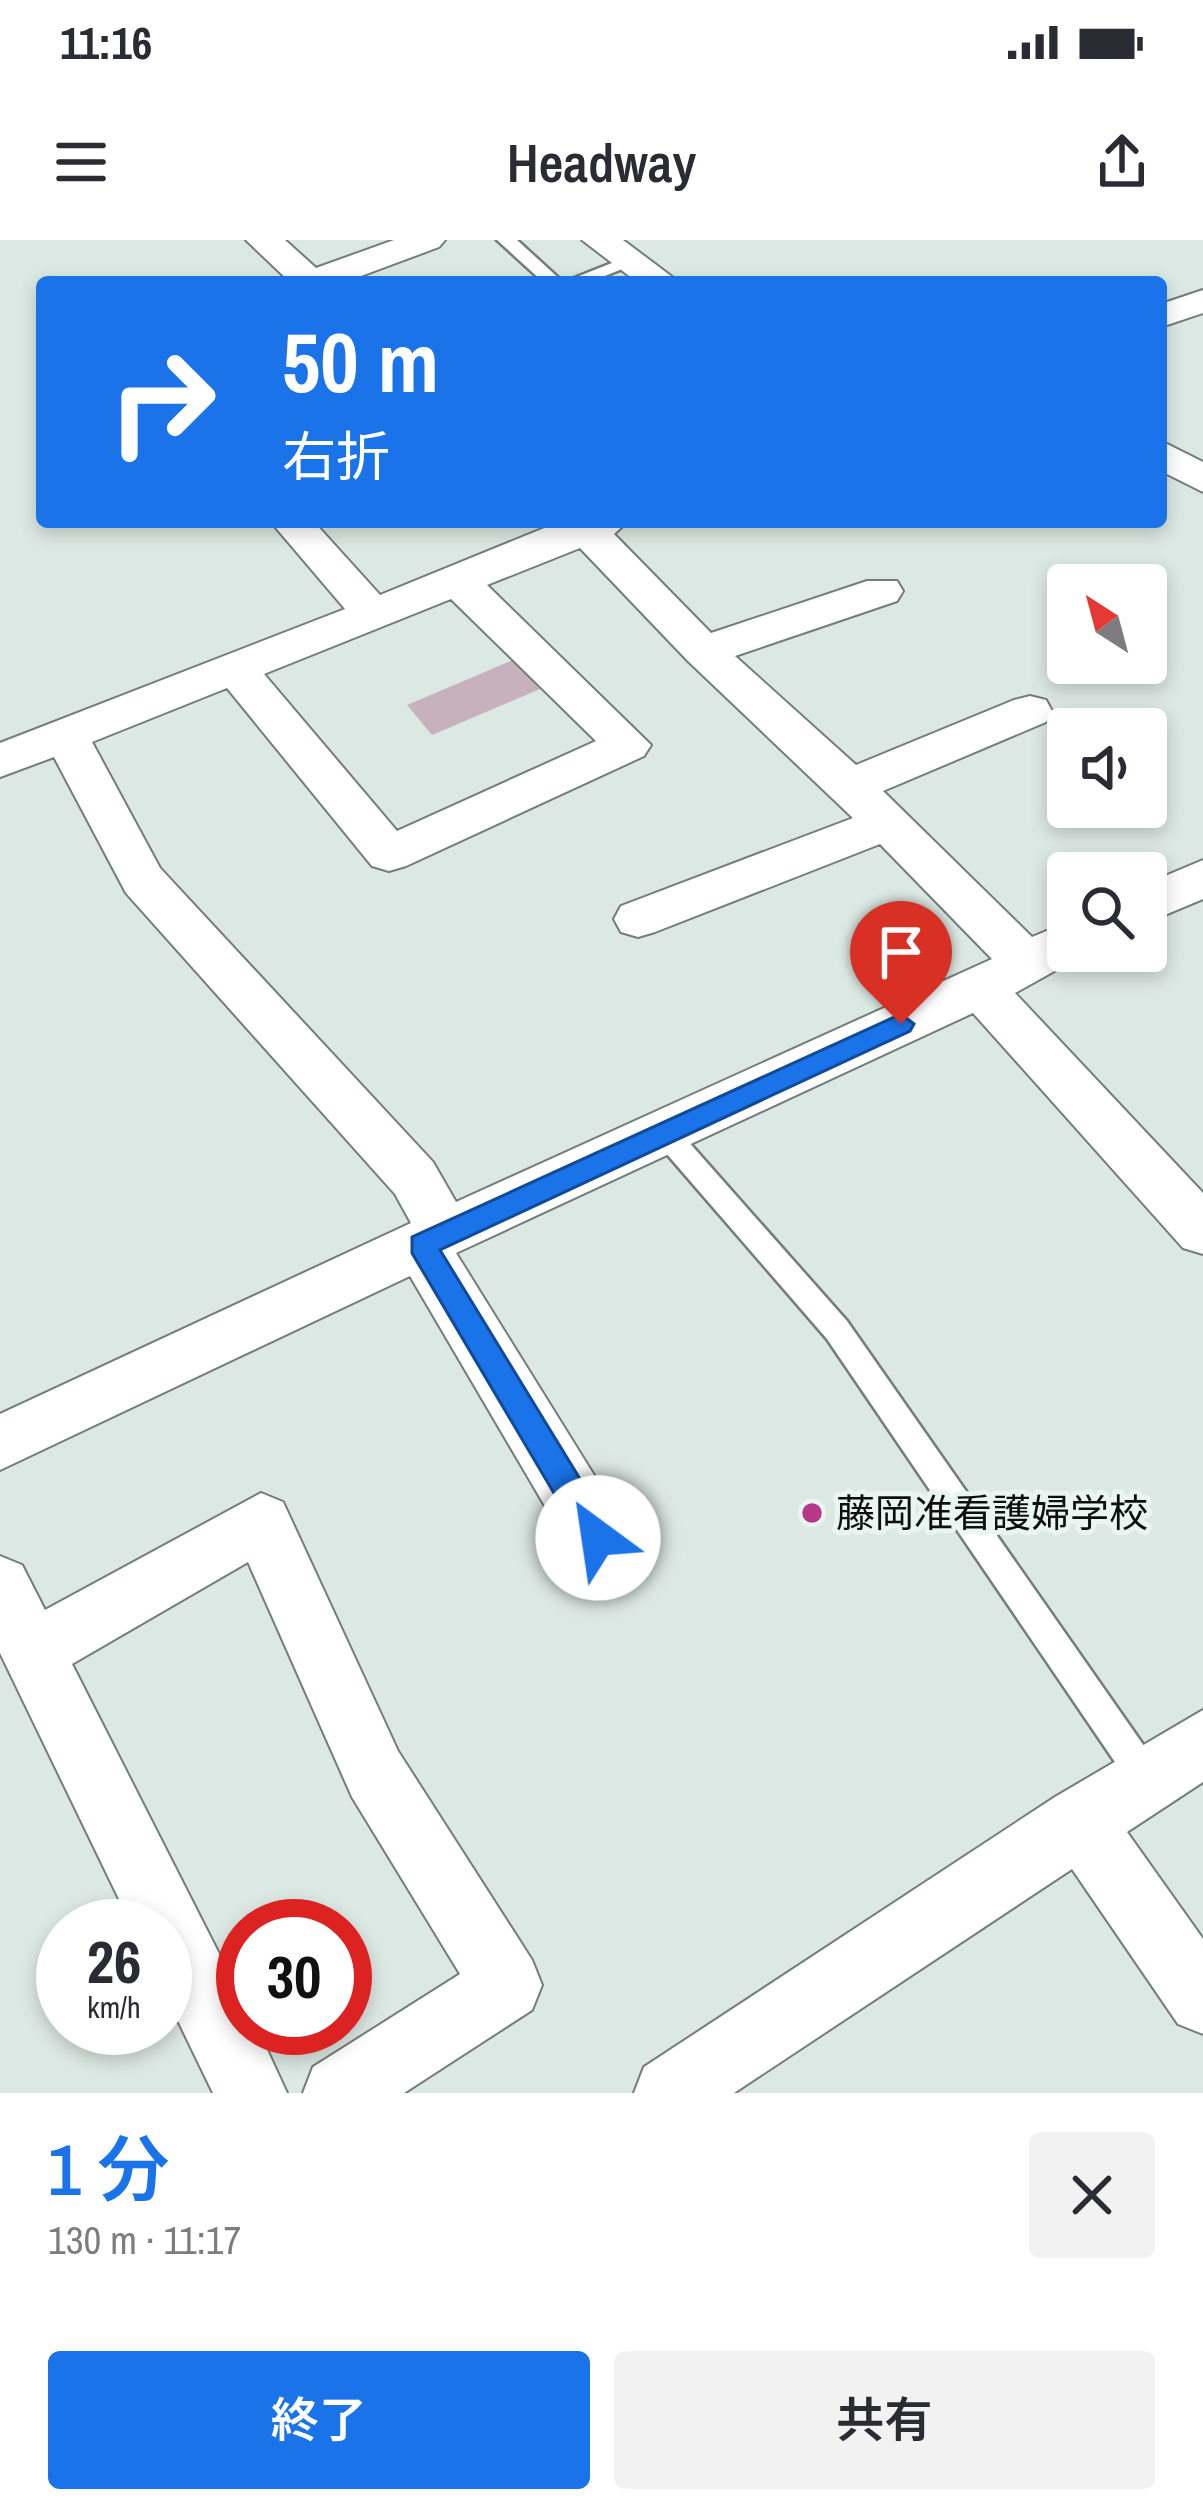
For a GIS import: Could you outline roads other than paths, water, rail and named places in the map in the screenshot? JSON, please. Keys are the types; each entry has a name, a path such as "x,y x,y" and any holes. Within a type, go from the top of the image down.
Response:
{"street":[{"path":"264,240 304,276"},
{"path":"328,276 428,240"},
{"path":"600,240 647,272"},
{"path":"1167,314 1203,301"},
{"path":"1167,457 1203,480"},
{"path":"296,528 373,614"},
{"path":"0,761 582,528"},
{"path":"595,528 703,650 850,786 1024,964 1203,1231"},
{"path":"236,668 388,854 628,746 458,581"},
{"path":"703,650 882,591"},
{"path":"850,786 1030,710"},
{"path":"65,735 142,880 414,1178 433,1239 598,1538"},
{"path":"638,919 887,823"},
{"path":"1167,895 1203,878"},
{"path":"0,1443 1024,964"},
{"path":"32,1652 261,1522 375,1774 507,1985 339,2093"},
{"path":"0,1586 251,2093"},
{"path":"670,2093 1203,1743"},
{"path":"1079,1821 1203,2000"}],"lane":[{"path":"506,240 547,276"},
{"path":"662,1130 836,1330 1146,1778"}],"place":[{"name":"藤岡准看護婦学校","path":"812,1513"}]}
